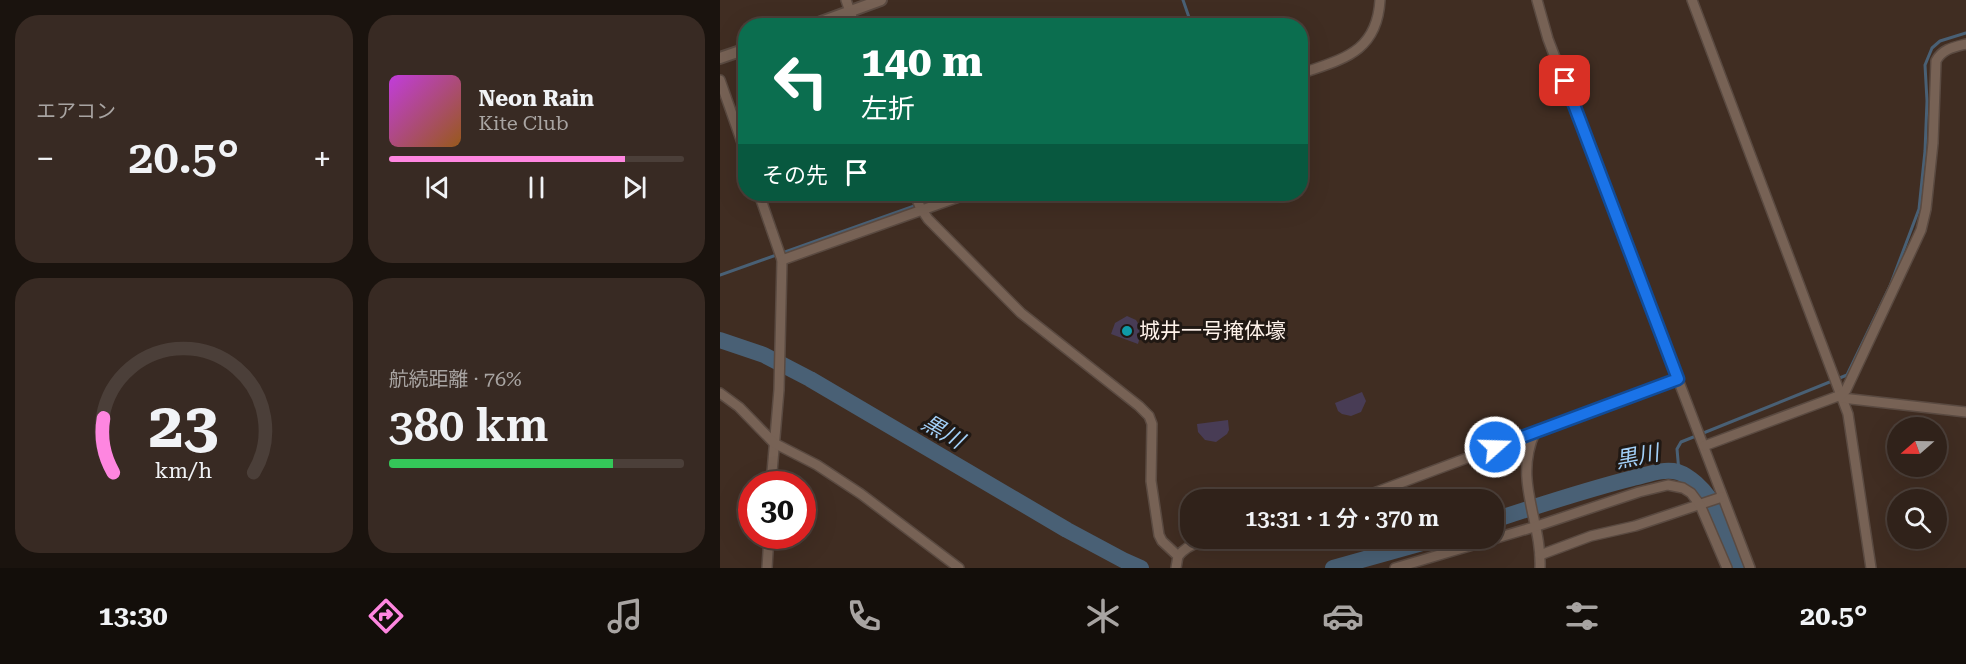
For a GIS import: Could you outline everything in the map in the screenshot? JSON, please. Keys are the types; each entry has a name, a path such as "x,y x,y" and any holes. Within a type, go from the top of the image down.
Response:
{"street":[{"path":"846,0 852,18"},
{"path":"831,18 881,0"},
{"path":"1308,71 1342,59 1358,50 1370,36 1378,17 1380,0"},
{"path":"1537,0 1548,39 1698,429 1720,498 1750,568"},
{"path":"1692,0 1848,414 1871,568"},
{"path":"1842,397 1916,243 1924,219 1932,153 1936,61 1944,51 1966,44"},
{"path":"720,58 738,52"},
{"path":"720,80 738,131"},
{"path":"762,201 783,260 779,390 772,471"},
{"path":"918,201 933,225 1021,313 1149,416 1152,434 1152,491 1158,531 1162,541 1177,562 1187,549"},
{"path":"783,260 947,201"},
{"path":"1384,489 1678,379"},
{"path":"720,393 739,407 774,443 809,461 861,494 959,568"},
{"path":"1703,444 1842,397 1966,412"},
{"path":"1535,432 1526,457 1526,472 1540,555 1540,568"},
{"path":"1395,568 1668,485 1683,488 1701,504 1726,568"},
{"path":"1540,555 1591,536 1635,526 1720,498"},
{"path":"767,568 768,549"}],"building":[{"name":"城井一号掩体壕","path":"1127,316 1136,320 1141,328 1138,344 1111,334 1115,323"},
{"path":"1362,392 1366,401 1361,412 1351,416 1338,411 1335,403"},
{"path":"1228,420 1227,434 1216,442 1205,440 1198,432 1197,424"}],"waterway":[{"path":"1183,0 1189,18"},
{"path":"1679,472 1677,449 1681,442 1847,375 1890,286 1919,209 1925,151 1927,101 1925,65 1932,48 1940,41 1966,33"},
{"path":"720,275 928,201"},
{"name":"黒川","path":"720,340 764,355 810,379 1067,530 1141,568"},
{"name":"黒川","path":"1504,517 1661,471 1678,472 1696,483 1710,499 1736,568"},
{"name":"黒川","path":"1333,568 1401,549"}],"place":[{"name":"城井一号掩体壕","path":"1127,331"}],"route":[{"path":"1495,447 1678,379 1565,81"}]}
